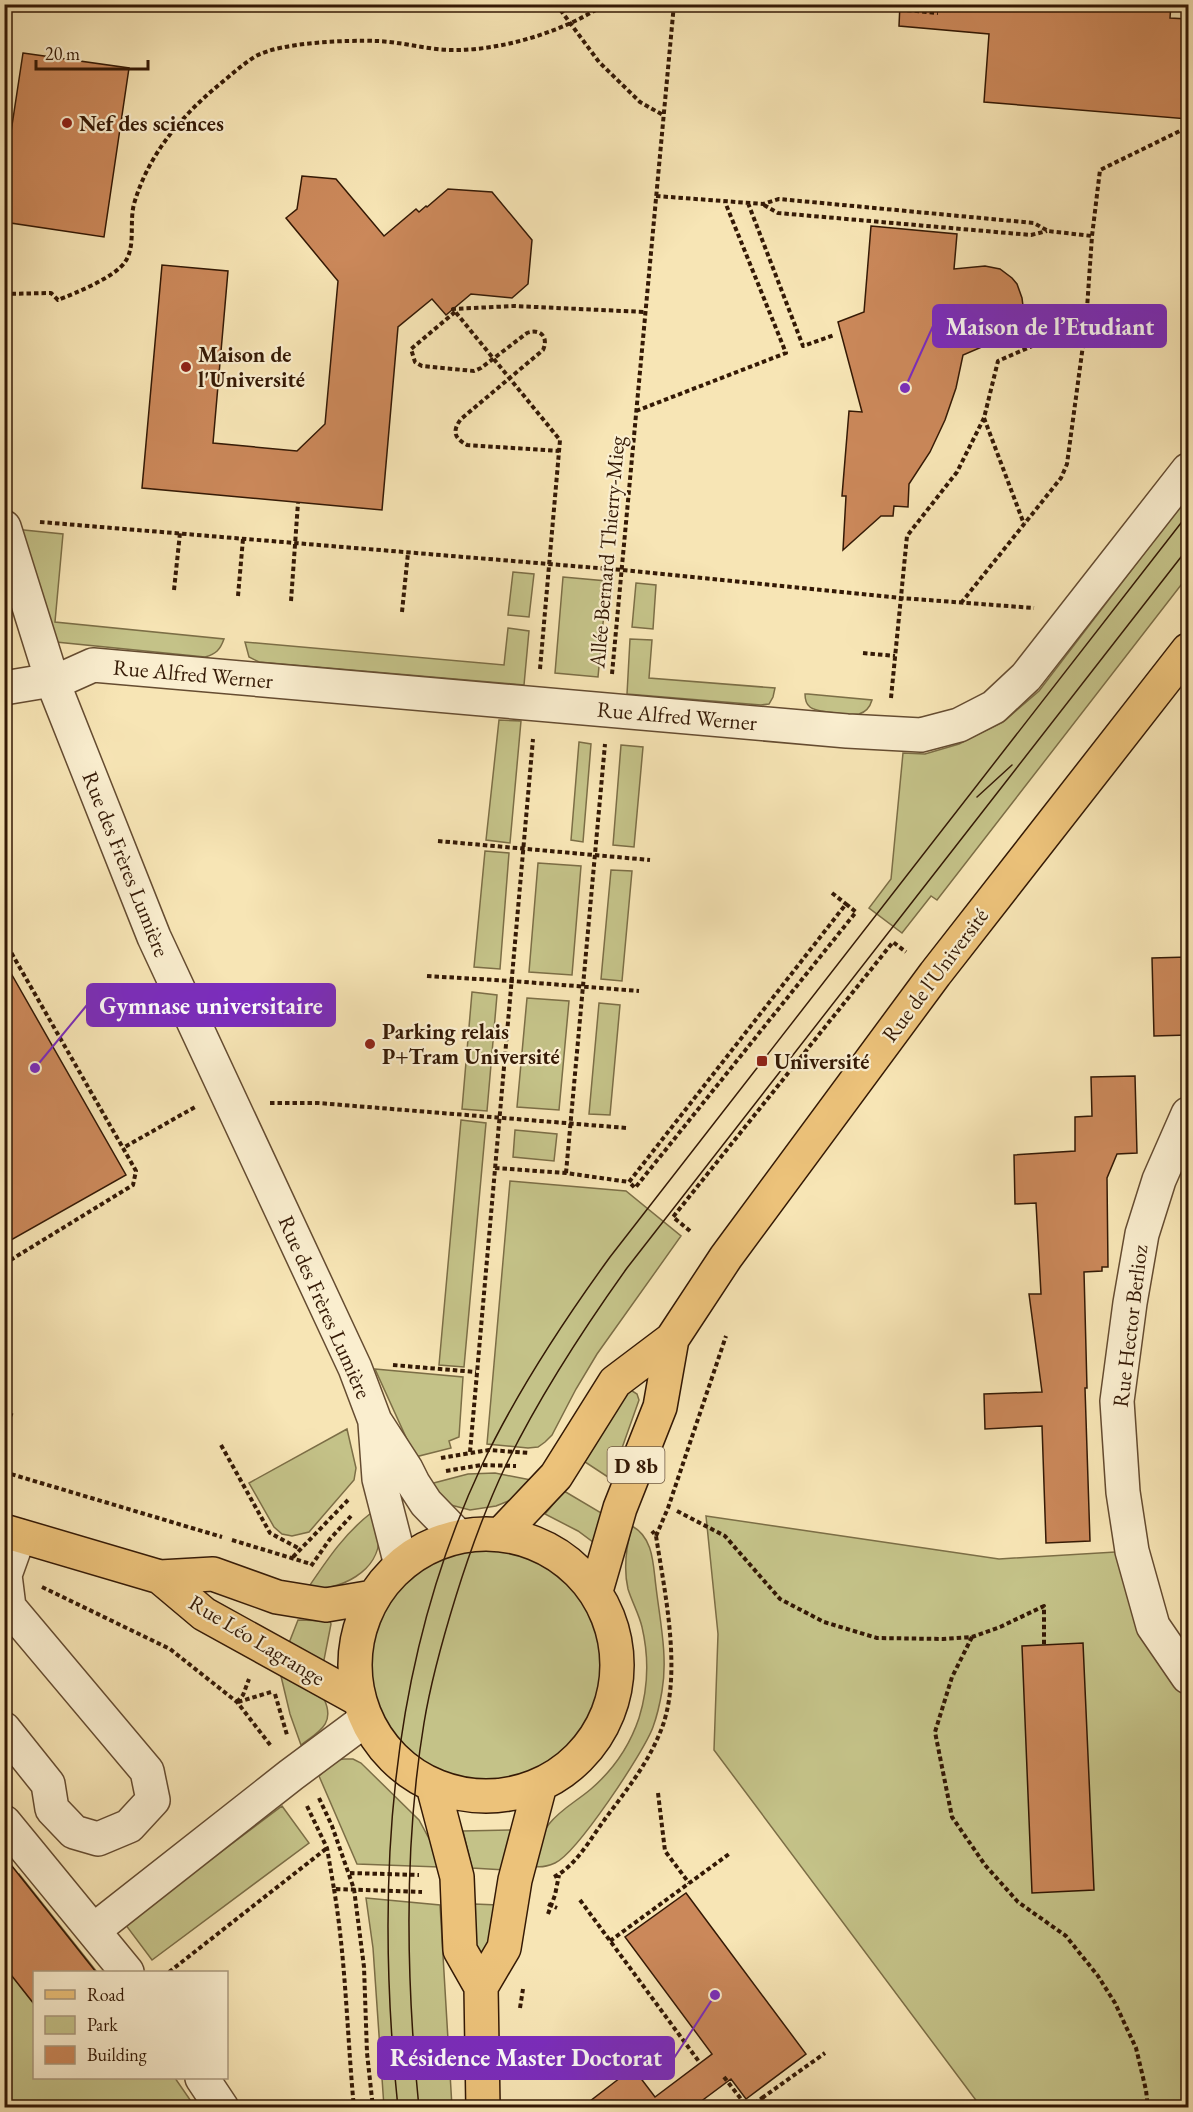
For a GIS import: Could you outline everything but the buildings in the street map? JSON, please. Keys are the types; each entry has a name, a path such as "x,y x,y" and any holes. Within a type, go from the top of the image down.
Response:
{"main road":[{"name":"Rue de l'Université","path":"501,1534 556,1476 615,1382 672,1339 726,1257 894,1029 1188,650"},
{"name":"Rue de l'Université","path":"596,1591 620,1509 660,1407 672,1339"},
{"path":"12,1533 160,1577"},
{"path":"501,1534 529,1540 555,1552 578,1569 596,1591 613,1628 619,1669 611,1710 591,1746 561,1774 539,1789 506,1797 478,1797 433,1786 397,1761 379,1742 362,1710 355,1647 373,1597 401,1565 418,1552 458,1536 501,1534"},
{"name":"Rue Léo Lagrange","path":"160,1577 213,1574 277,1597 326,1605 373,1597"},
{"name":"Rue Léo Lagrange","path":"160,1577 204,1614 362,1710"},
{"path":"433,1786 457,1877 460,1950 481,1987 483,2108"},
{"path":"481,1987 504,1948 515,1880 539,1789"}],"street":[{"name":"Rue Alfred Werner","path":"4,688 64,678 93,665 921,735 959,724 994,707 1026,677 1188,470"},
{"name":"Rue des Frères Lumière","path":"4,527 52,680 154,938 251,1108 375,1421 426,1503 458,1536"},
{"name":"Rue Hector Berlioz","path":"1188,1114 1159,1180 1142,1234 1117,1401 1123,1492 1132,1551 1153,1626 1188,1677"},
{"name":"Rue des Frères Lumière","path":"375,1421 379,1479 401,1565"},
{"path":"4,1729 48,1784 52,1809 74,1832 98,1839 129,1826 153,1800 147,1771 9,1607 5,1575 12,1533"},
{"path":"94,1930 291,1775 362,1710"},
{"path":"4,1822 125,1971"},
{"path":"203,2079 222,2108"}],"path":[{"path":"556,4 599,62 640,102 663,115"},
{"path":"4,294 51,293 58,300 106,277 122,266 130,254 133,211 138,190 161,147 198,104 242,66 259,55 299,45 378,41 457,50 485,48 530,38 568,23 605,4"},
{"name":"Allée Bernard Thierry-Mieg","path":"566,1173 674,4"},
{"path":"840,4 938,13"},
{"path":"961,603 1061,478 1067,464 1086,323 1092,236 1100,170 1188,127"},
{"path":"656,196 763,204 779,199 802,201 1034,223 1048,231"},
{"path":"636,411 786,353 725,201"},
{"path":"748,203 803,346 834,335"},
{"path":"763,204 778,213 964,227 1031,235 1048,231 1092,236"},
{"path":"559,451 467,445 458,440 454,434 455,426 461,419 543,350 546,344 545,337 540,332 527,333 493,360 474,371 422,366 414,362 411,349 455,312 453,309 514,306 645,312"},
{"path":"455,312 560,440 470,1452"},
{"path":"888,734 907,536 957,472 984,418 998,361 1086,323"},
{"path":"984,418 1024,524"},
{"path":"291,601 297,503"},
{"path":"40,522 622,570 901,598 1041,608"},
{"path":"174,590 180,533"},
{"path":"238,596 243,539"},
{"path":"402,612 408,553"},
{"path":"863,653 895,656"},
{"path":"438,841 650,860"},
{"path":"495,1167 566,1173 629,1182 635,1188 856,912 832,893"},
{"path":"629,1182 846,904"},
{"path":"4,940 136,1171 133,1185 4,1264"},
{"path":"690,1231 673,1217 893,942 906,952"},
{"path":"427,976 639,991"},
{"path":"123,1148 208,1100 220,1120 251,1108 318,1103 627,1128"},
{"path":"548,1915 559,1875 571,1864 637,1776 660,1733 669,1700 672,1661 656,1536 668,1508 726,1336"},
{"path":"393,1365 476,1372"},
{"path":"4,1431 12,1412"},
{"path":"221,1446 270,1533 300,1549"},
{"path":"436,1460 489,1450 535,1454"},
{"path":"443,1472 482,1465 525,1467"},
{"path":"4,1472 312,1564 330,1539 357,1511"},
{"path":"289,1565 300,1549 350,1498"},
{"path":"676,1511 725,1536 780,1599 824,1622 877,1638 972,1637 1000,1627 1044,1606 1044,1644"},
{"path":"5,1575 36,1584 170,1649 237,1702 275,1751"},
{"path":"972,1637 952,1677 935,1732 952,1817 985,1865 1018,1902 1066,1936 1098,1976 1115,2003 1136,2048 1148,2108"},
{"path":"237,1702 274,1691 290,1742"},
{"path":"315,1790 332,1826 354,1889 364,1967 373,2108"},
{"path":"658,1793 665,1851 689,1883"},
{"path":"304,1799 327,1848 340,1926 354,2108"},
{"path":"170,1971 327,1848"},
{"path":"610,1941 729,1854"},
{"path":"350,1873 419,1875"},
{"path":"334,1889 418,1892"},
{"path":"580,1900 700,2063"},
{"path":"546,1904 557,1908"},
{"path":"518,2018 525,1979"},
{"path":"724,2077 748,2108 825,2053"},
{"path":"762,2098 769,2108"}],"green space":[{"path":"1188,496 1188,576 937,900 931,896 902,933 869,908 891,879 903,753 925,754 959,744 1003,722 1039,691"},
{"path":"14,529 63,534 55,622 224,639 221,646 215,653 205,657 56,642"},
{"path":"513,572 534,574 529,617 508,615"},
{"path":"563,577 607,581 598,677 555,673"},
{"path":"636,583 656,585 653,629 632,627"},
{"path":"508,628 529,631 524,685 259,662 249,657 245,642 504,665"},
{"path":"630,639 652,640 649,678 775,688 773,697 769,704 761,705 627,694"},
{"path":"805,694 872,700 867,709 859,714 842,714 813,709 807,703"},
{"path":"499,720 521,721 510,843 486,840"},
{"path":"579,742 591,744 583,842 571,840"},
{"path":"621,745 643,747 634,847 613,845"},
{"path":"485,851 509,853 500,969 474,967"},
{"path":"538,863 581,866 572,975 529,972"},
{"path":"611,870 632,871 622,981 601,979"},
{"path":"472,992 497,995 487,1111 462,1109"},
{"path":"527,998 569,1001 559,1110 517,1107"},
{"path":"599,1003 620,1005 610,1115 589,1114"},
{"path":"461,1120 486,1123 464,1367 439,1365"},
{"path":"515,1130 557,1134 554,1161 513,1157"},
{"path":"510,1181 626,1191 681,1236 597,1354 552,1435 538,1447 528,1448 487,1444"},
{"path":"375,1369 463,1377 459,1437 449,1441 451,1448 415,1457"},
{"path":"629,1389 637,1394 639,1400 611,1479 582,1460"},
{"path":"347,1429 356,1468 354,1480 309,1532 292,1536 282,1534 274,1527 249,1483"},
{"path":"495,1473 536,1481 516,1498 496,1506 470,1510 447,1504 430,1484 468,1474"},
{"path":"564,1491 603,1514 593,1542 578,1531 545,1514"},
{"path":"371,1513 379,1535 378,1548 366,1569 345,1582 320,1588 308,1588 344,1539"},
{"path":"706,1516 999,1559 1132,1551 1188,1677 1188,2107 981,2107 714,1750 718,1634"},
{"path":"632,1526 645,1538 653,1561 664,1652 664,1678 656,1718 647,1740 624,1778 578,1841 555,1863 533,1866 541,1839 549,1824 607,1774 626,1747 639,1718 646,1684 646,1661 642,1627 626,1581 626,1557"},
{"path":"476,1549 498,1549 521,1554 542,1563 561,1575 577,1591 598,1631 603,1665 601,1688 589,1720 577,1739 561,1755 521,1776 498,1781 476,1781 453,1776 432,1767 413,1755 397,1739 376,1699 371,1676 371,1654 376,1631 385,1610 397,1591 413,1575 453,1554"},
{"path":"298,1620 330,1621 322,1662 289,1643"},
{"path":"280,1672 324,1699 327,1708 328,1715 323,1726 301,1745 290,1714"},
{"path":"353,1759 361,1763 419,1820 433,1846 439,1867 357,1864 319,1776 337,1760"},
{"path":"282,1806 309,1843 152,1960 125,1924"},
{"path":"463,1831 512,1831 505,1870 472,1868"},
{"path":"19,1874 96,1971 33,1971 33,2079 176,2079 195,2107 5,2108 5,1886"},
{"path":"366,1898 440,1905 452,2107 384,2107 373,1948"},
{"path":"474,1904 498,1905 487,1956 476,1954"}],"tram line":[{"path":"398,2108 391,2026 388,1944 389,1862 396,1780 408,1699 426,1620 450,1542 482,1465 541,1358 610,1257 1188,514"},
{"path":"419,2108 409,1963 410,1867 417,1771 427,1707 446,1628 473,1546 506,1465 562,1364 627,1268 1188,548"},
{"path":"977,797 1012,765"}],"place":[{"name":"Nef des sciences","path":"67,123"},
{"name":"Maison de l'Université","path":"186,367"},
{"name":"Maison de l’Etudiant","path":"905,388"},
{"name":"Parking relais P+Tram Université","path":"370,1044"},
{"name":"Université","path":"762,1061"},
{"name":"Gymnase universitaire","path":"35,1068"},
{"name":"Résidence Master Doctorat","path":"715,1995"}]}
